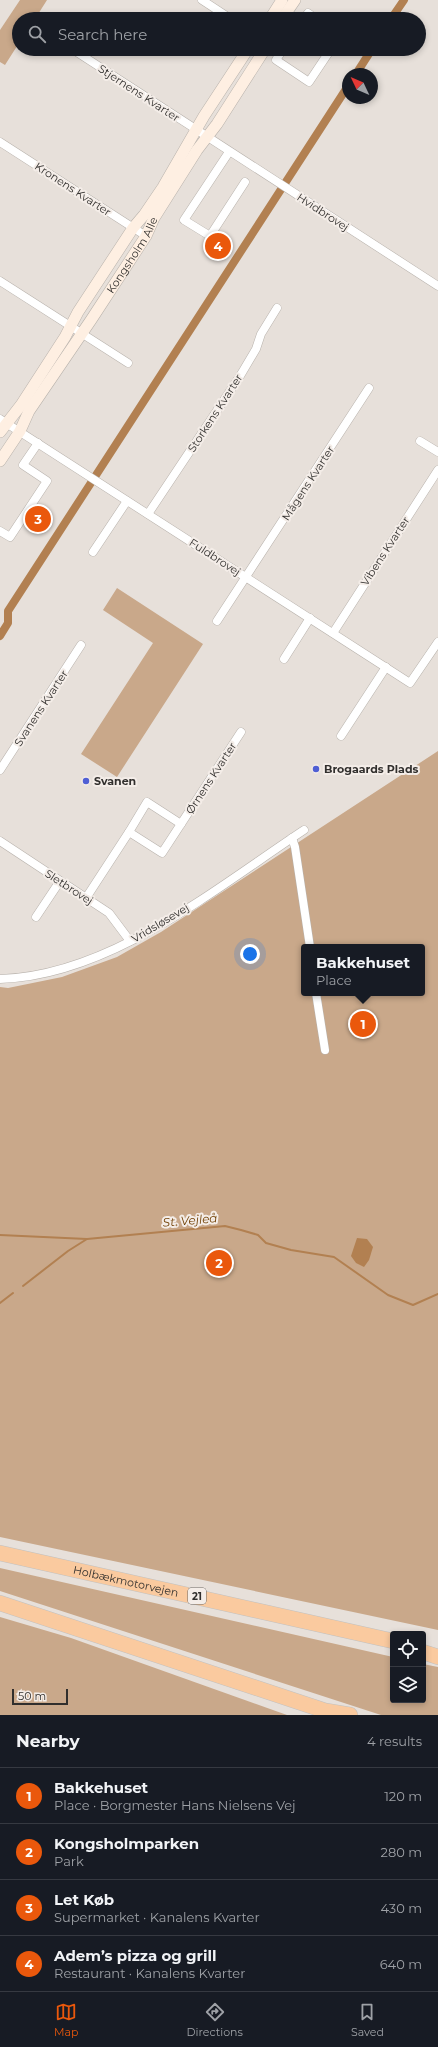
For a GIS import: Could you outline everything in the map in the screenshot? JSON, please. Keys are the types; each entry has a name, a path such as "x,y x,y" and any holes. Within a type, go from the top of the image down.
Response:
{"highway":[{"name":"Holbækmotorvejen","path":"0,1553 390,1640"},
{"path":"0,1603 330,1713 350,1715"},
{"path":"426,1644 438,1645"},
{"path":"426,1653 438,1657"}],"street":[{"path":"202,0 220,12"},
{"path":"274,12 282,0"},
{"path":"287,12 295,0"},
{"name":"Stjernens Kvarter","path":"83,56 207,138"},
{"name":"Kongsholm Alle","path":"2,425 24,399 132,228 152,204 196,130 244,56"},
{"name":"Kongsholm Alle","path":"0,461 20,431 28,411 146,236 154,218 260,56"},
{"path":"278,56 276,60 309,82 327,56"},
{"name":"Hvidbrovej","path":"207,138 438,286"},
{"name":"Kronens Kvarter","path":"0,142 146,236"},
{"path":"229,152 184,220 210,236 245,182"},
{"path":"0,281 82,332 128,363"},
{"name":"Storkens Kvarter","path":"148,514 240,376 256,350 260,334 277,308"},
{"name":"Mågens Kvarter","path":"217,620 247,578 369,388"},
{"name":"Fuldbrovej","path":"2,425 20,431 410,683 438,642"},
{"path":"420,441 438,452"},
{"path":"0,531 10,537 47,481 23,465 38,443"},
{"name":"Vibens Kvarter","path":"333,633 438,470"},
{"path":"93,552 127,501"},
{"path":"284,659 310,618"},
{"name":"Svanens Kvarter","path":"0,770 81,645"},
{"path":"341,736 386,667"},
{"name":"Ørnens Kvarter","path":"128,832 162,853 240,732"},
{"name":"Ørnens Kvarter","path":"86,898 147,802 181,824"},
{"name":"Vridsløsevej","path":"0,979 36,974 87,961 130,941 176,915 304,830"},
{"path":"292,838 295,847 310,944"},
{"name":"Sletbrovej","path":"0,841 109,913 130,941"},
{"path":"36,917 60,881"},
{"path":"316,996 325,1050"}],"shaded area":[{"path":"20,0 47,0 39,12 12,12"},
{"path":"12,12 12,54 5,65 0,62 0,30"},
{"path":"117,588 203,644 117,777 81,754 153,643 103,610"},
{"path":"438,751 438,1630 0,1537 0,987 8,988 62,977 117,957 161,932"},
{"path":"357,1238 367,1239 373,1247 369,1260 364,1267 356,1263 351,1256"},
{"path":"0,1568 390,1656 390,1703 426,1703 426,1665 438,1667 438,1715 381,1715 0,1591"},
{"path":"0,1617 71,1638 287,1715 0,1715"}],"waterway":[{"path":"396,12 404,0"},
{"path":"360,68 368,56"},
{"path":"0,636 8,623 8,611 342,95"},
{"name":"St. Vejleå","path":"23,1286 68,1251 87,1239 225,1226 258,1235 266,1243 291,1250 334,1257 388,1295 413,1305 438,1294"},
{"path":"0,1235 87,1239"},
{"path":"0,1303 13,1293"}],"place":[{"name":"Adem’s pizza og grill","path":"218,246"},
{"name":"Let Køb","path":"38,519"},
{"name":"Brogaards Plads","path":"316,769"},
{"name":"Svanen","path":"86,781"},
{"name":"Bakkehuset","path":"363,1024"},
{"name":"Kongsholmparken","path":"219,1263"}]}
